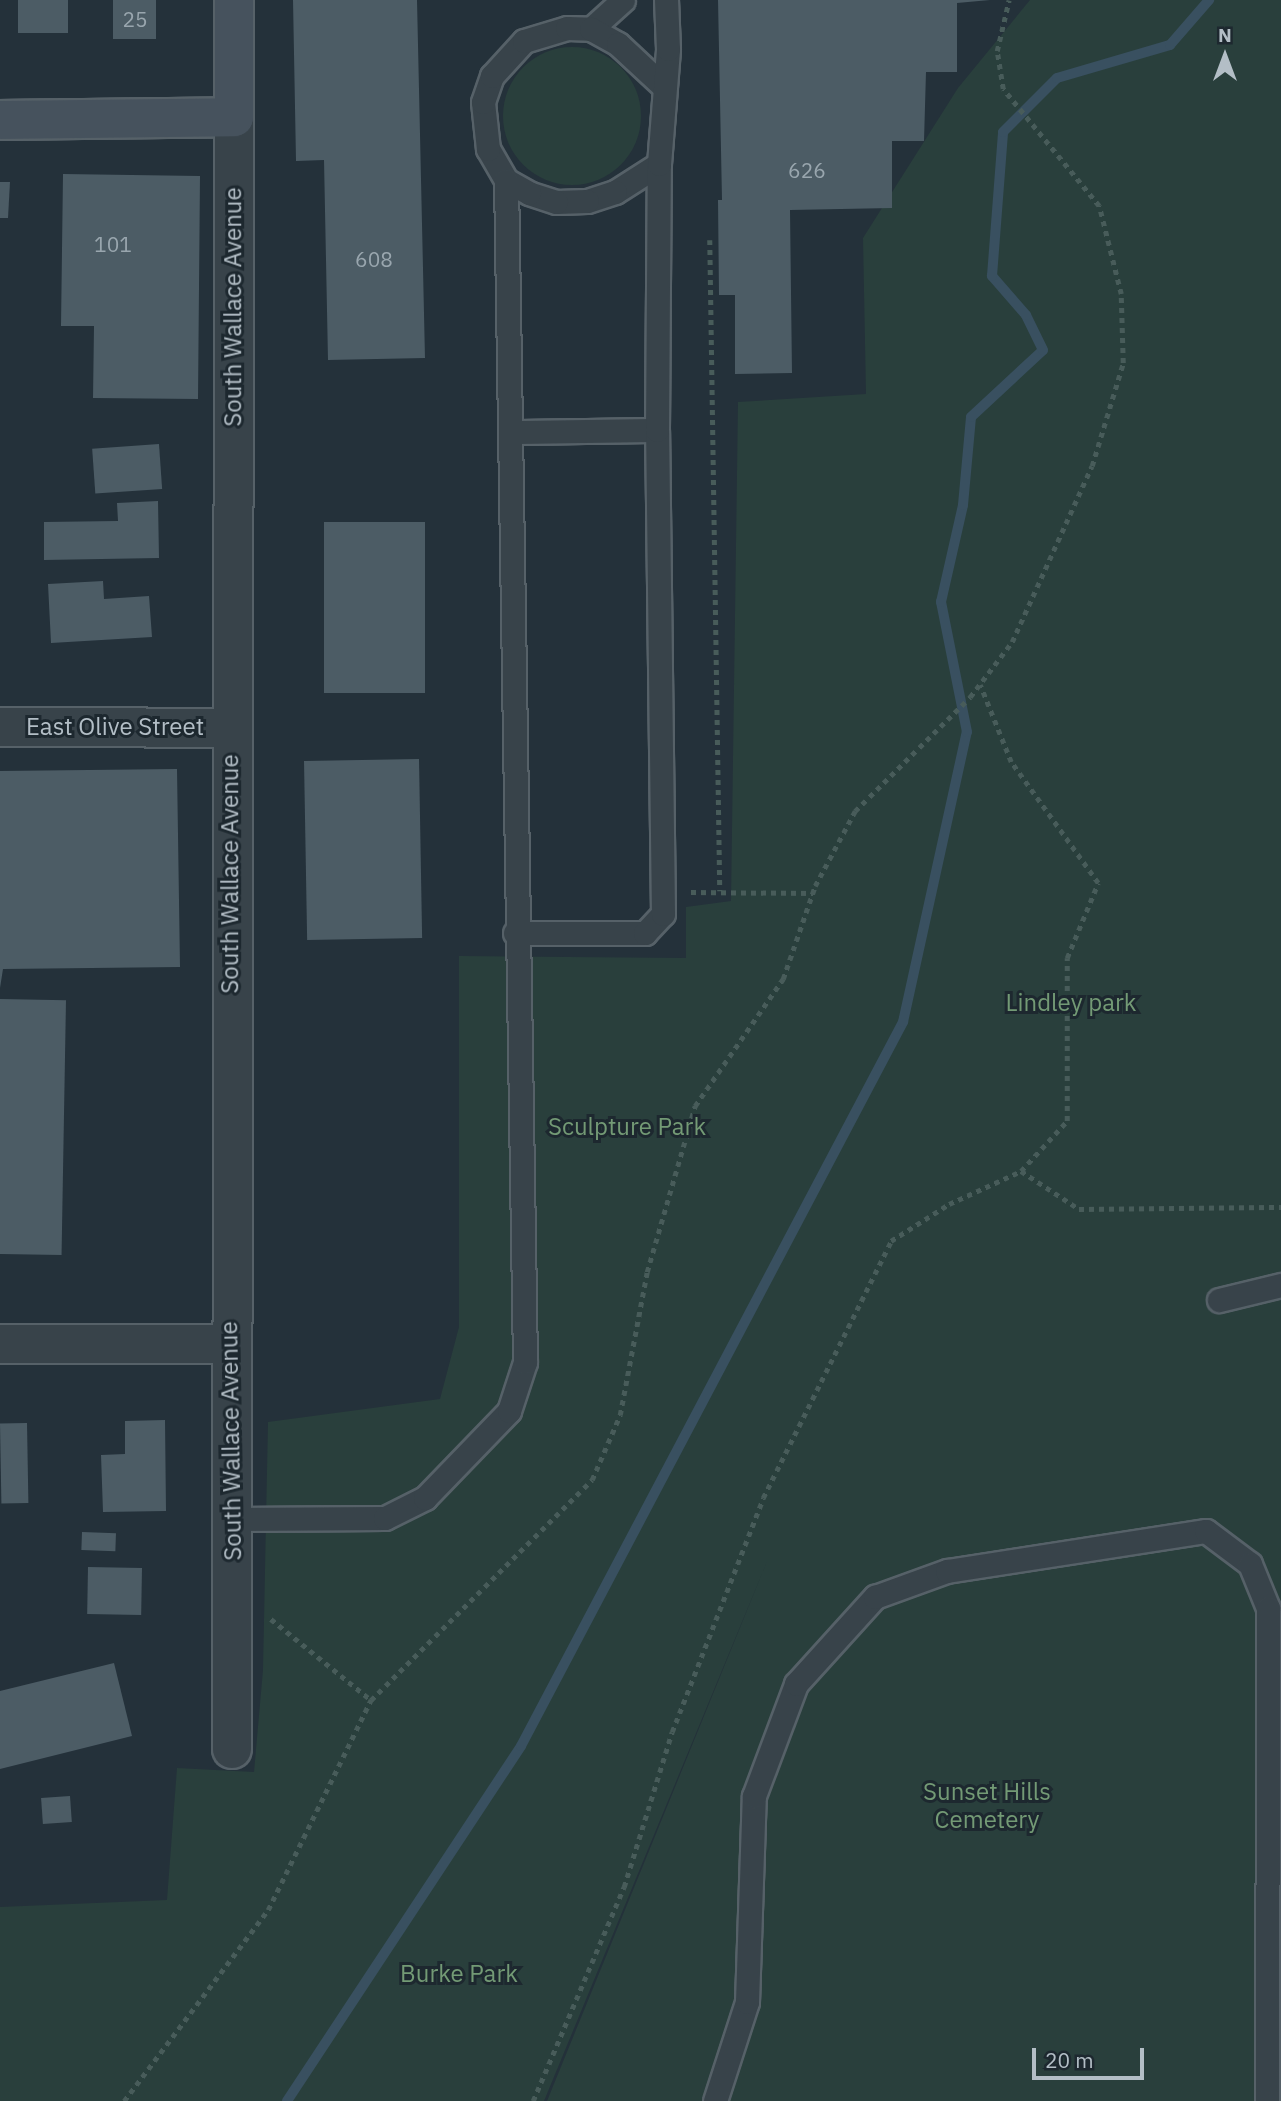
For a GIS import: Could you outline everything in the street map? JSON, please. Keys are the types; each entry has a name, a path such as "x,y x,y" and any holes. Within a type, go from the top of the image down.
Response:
{"street":[{"name":"South Wallace Avenue","path":"232,1749 230,728 234,0"},
{"path":"0,120 234,117"},
{"name":"East Olive Street","path":"0,727 230,728"},
{"path":"0,1343 230,1343"}],"lane":[{"path":"590,29 623,0"},
{"path":"516,933 645,933 663,914 657,430 659,164 662,85 668,48 666,0"},
{"path":"233,1519 385,1518 425,1498 509,1411 525,1362 516,933 514,432 506,180 488,149 483,102 492,76 524,41 546,31 590,29 618,44 662,85"},
{"path":"506,180 556,202 587,201 615,192 659,164"},
{"path":"514,432 657,430"},
{"path":"1219,1300 1281,1285"},
{"path":"715,2101 747,2002 754,1796 796,1685 875,1597 947,1571 1206,1531 1250,1564 1268,1608 1267,2101"}],"path":[{"path":"124,2101 268,1910 372,1700 592,1480 620,1415 647,1272 695,1106 783,979 813,893 855,811 896,767 971,697 1012,642 1092,466 1123,363 1121,293 1099,206 1003,89 997,51 1009,0"},
{"path":"710,240 720,891"},
{"path":"533,2101 624,1887 672,1732 763,1498 842,1334 891,1241 949,1204 1021,1171 1067,1121 1067,958 1098,883 1011,762 980,685"},
{"path":"663,892 813,893"},
{"path":"1021,1171 1079,1209 1281,1208"},
{"path":"233,1589 372,1700"}],"green space":[{"path":"1030,0 1281,0 1281,2101 547,2101 768,1559 544,2101 0,2101 0,1907 167,1900 177,1768 254,1772 263,1670 268,1422 440,1399 459,1327 459,956 686,958 686,907 731,901 738,402 866,394 863,238 958,88"},
{"path":"572,47 598,52 621,67 636,90 641,116 636,142 621,165 598,180 572,185 546,180 523,165 508,142 503,116 508,90 523,67 546,52"}],"building":[{"path":"18,0 68,0 68,33 18,33"},
{"path":"113,0 156,0 156,39 113,39"},
{"path":"293,0 417,0 425,358 328,360 324,160 296,161"},
{"path":"718,0 990,0 957,3 957,72 926,72 924,141 892,141 892,208 790,210 792,373 735,374 735,295 719,295 718,200 722,200"},
{"path":"63,174 200,176 198,399 93,398 94,326 61,326"},
{"path":"0,182 10,182 8,218 0,218"},
{"path":"159,444 162,489 95,494 92,449"},
{"path":"158,501 159,558 44,560 44,522 118,521 117,503"},
{"path":"324,522 425,522 425,693 324,693"},
{"path":"103,581 104,599 149,596 152,637 51,643 48,584"},
{"path":"419,759 422,938 307,940 304,761"},
{"path":"177,769 180,967 3,969 0,988 0,771"},
{"path":"0,999 66,1000 62,1255 0,1254"},
{"path":"165,1420 166,1511 103,1512 101,1455 125,1454 125,1421"},
{"path":"0,1423 27,1423 28,1503 1,1503"},
{"path":"82,1532 116,1533 115,1551 81,1550"},
{"path":"88,1567 142,1568 141,1615 87,1614"},
{"path":"114,1663 132,1736 0,1769 0,1691"},
{"path":"70,1796 72,1822 43,1824 41,1798"}],"waterway":[{"path":"287,2101 521,1746 903,1022 967,732 941,602 963,505 971,417 1043,350 1026,315 992,276 1003,132 1057,78 1170,45 1209,0"}],"park label":[{"name":"Lindley park","path":"1071,1003"},
{"name":"Sculpture Park","path":"627,1127"},
{"name":"Sunset Hills Cemetery","path":"987,1806"},
{"name":"Burke Park","path":"459,1974"}]}
